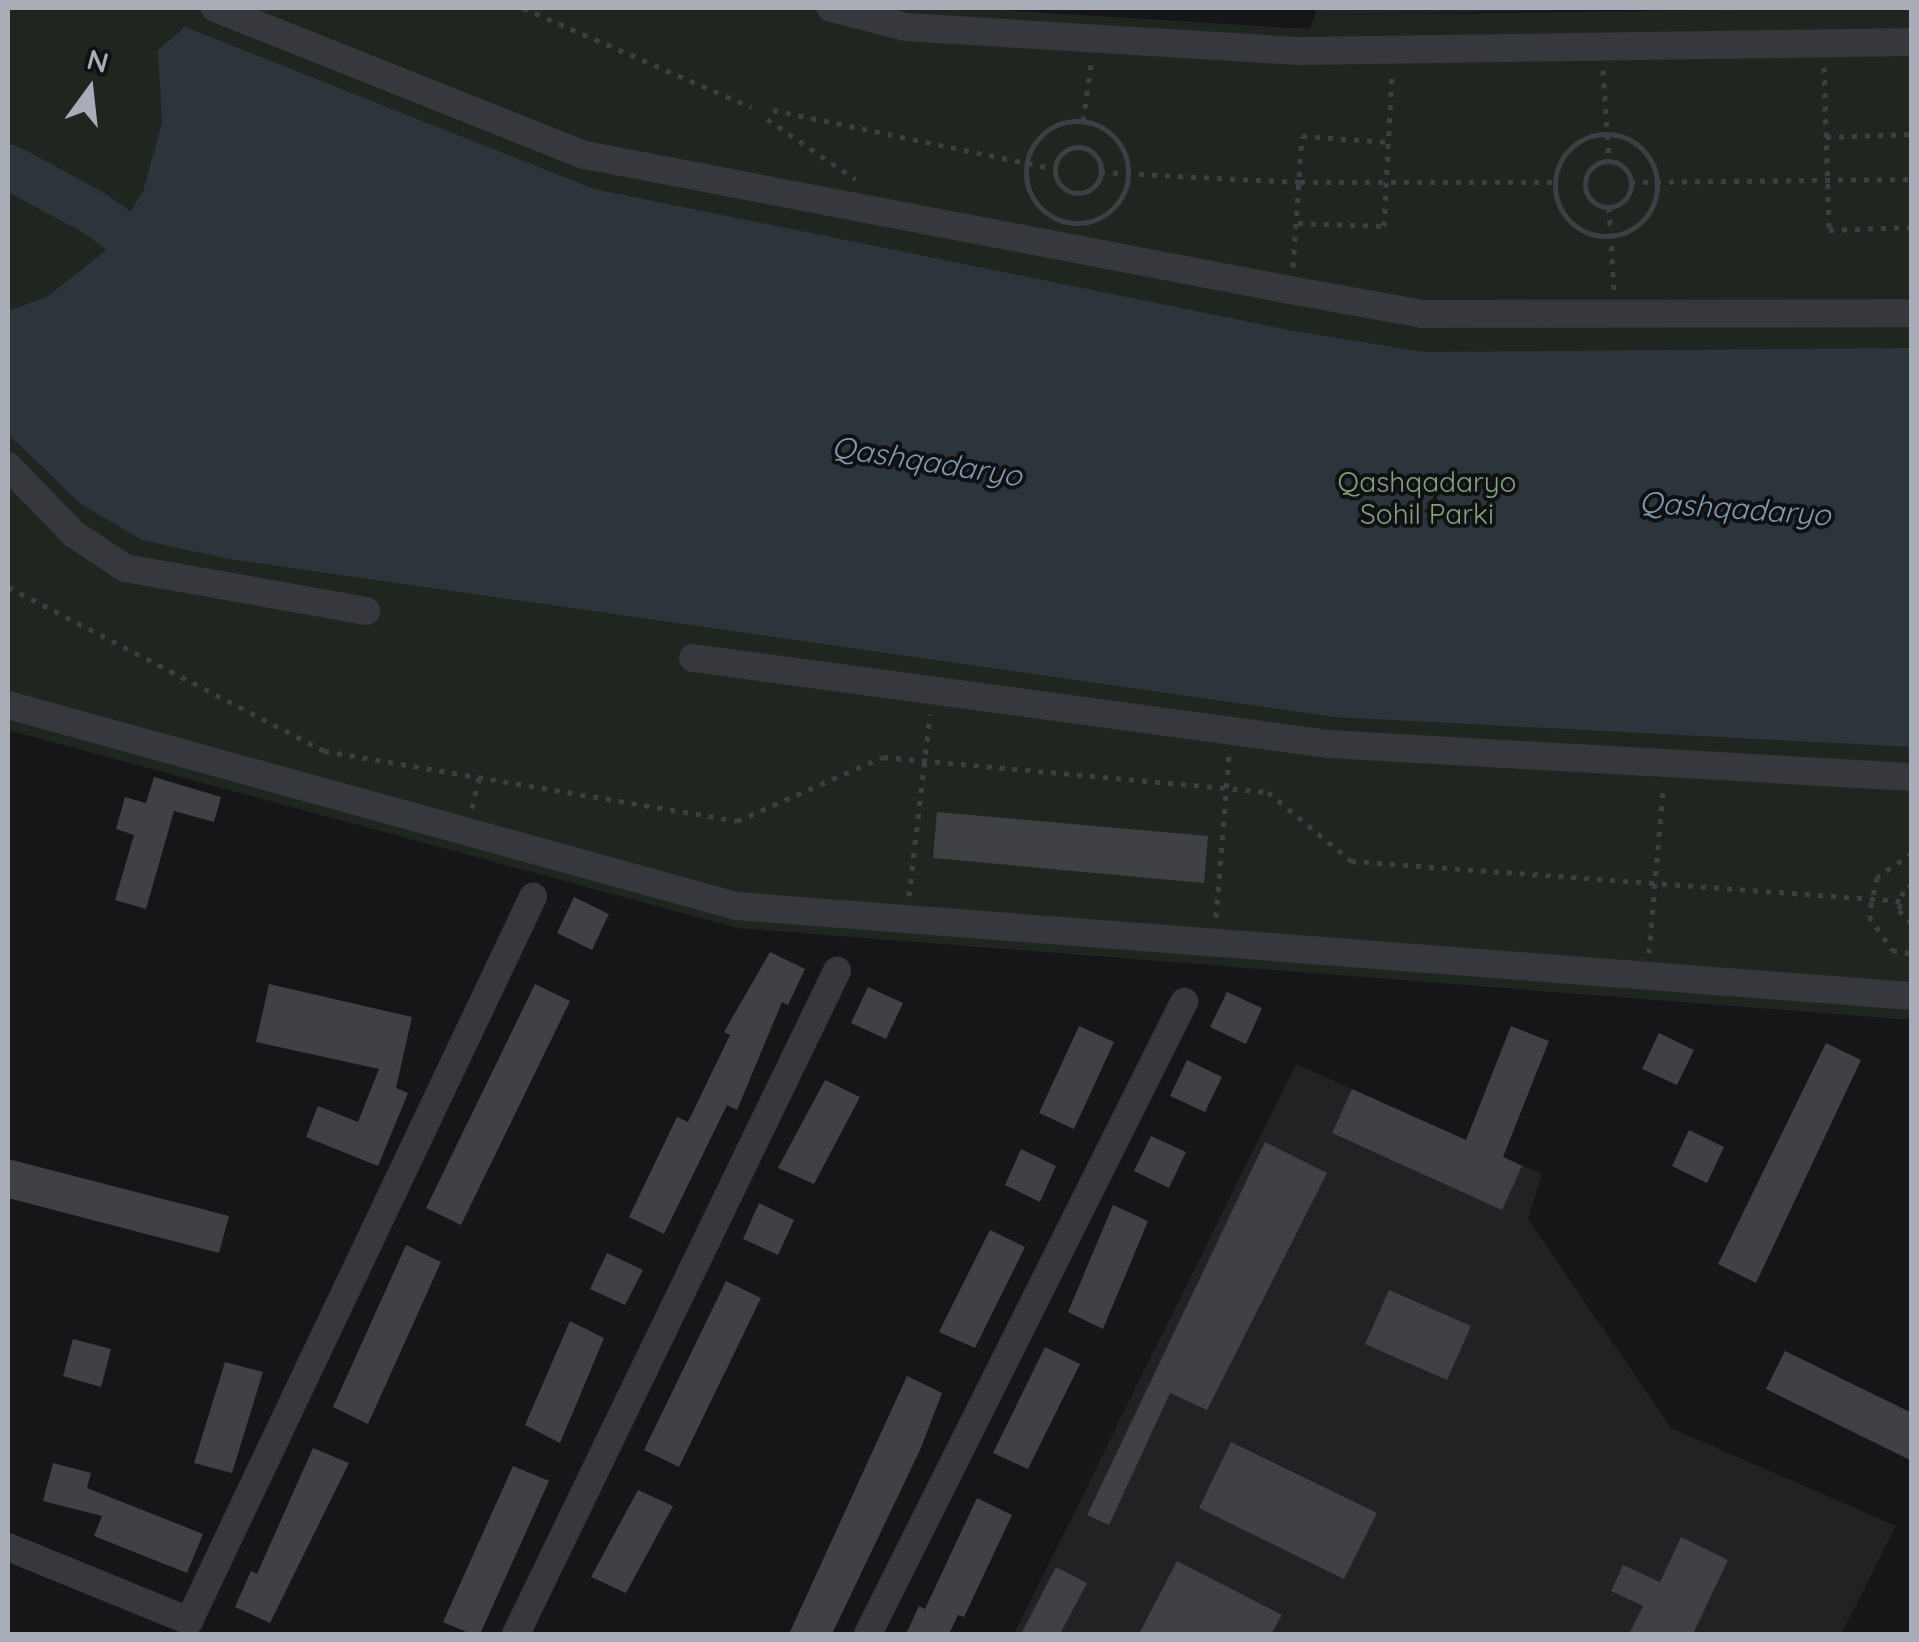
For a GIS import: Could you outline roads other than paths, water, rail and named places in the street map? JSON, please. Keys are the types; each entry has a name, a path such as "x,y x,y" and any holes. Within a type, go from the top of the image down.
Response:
{"street":[{"path":"215,8 584,155 1423,314 1912,312"},
{"path":"831,8 906,27 1095,39 1393,50 1912,42"},
{"path":"8,466 74,534 125,568 366,611"},
{"path":"694,658 1329,744 1666,767 1912,777"},
{"path":"8,705 736,906 1912,996"},
{"path":"8,1547 189,1621 534,897"},
{"path":"516,1634 837,971"},
{"path":"868,1634 1184,1002"}],"water":[{"path":"185,27 594,189 1294,331 1424,352 1911,348 1911,747 1335,717 229,559 142,540 81,504 8,434 8,311 47,297 104,252 143,192 162,122 158,50"}],"waterway":[{"name":"Qashqadaryo","path":"8,166 96,214 165,265"}],"park label":[{"name":"Qashqadaryo Sohil Parki","path":"1427,498"}]}
